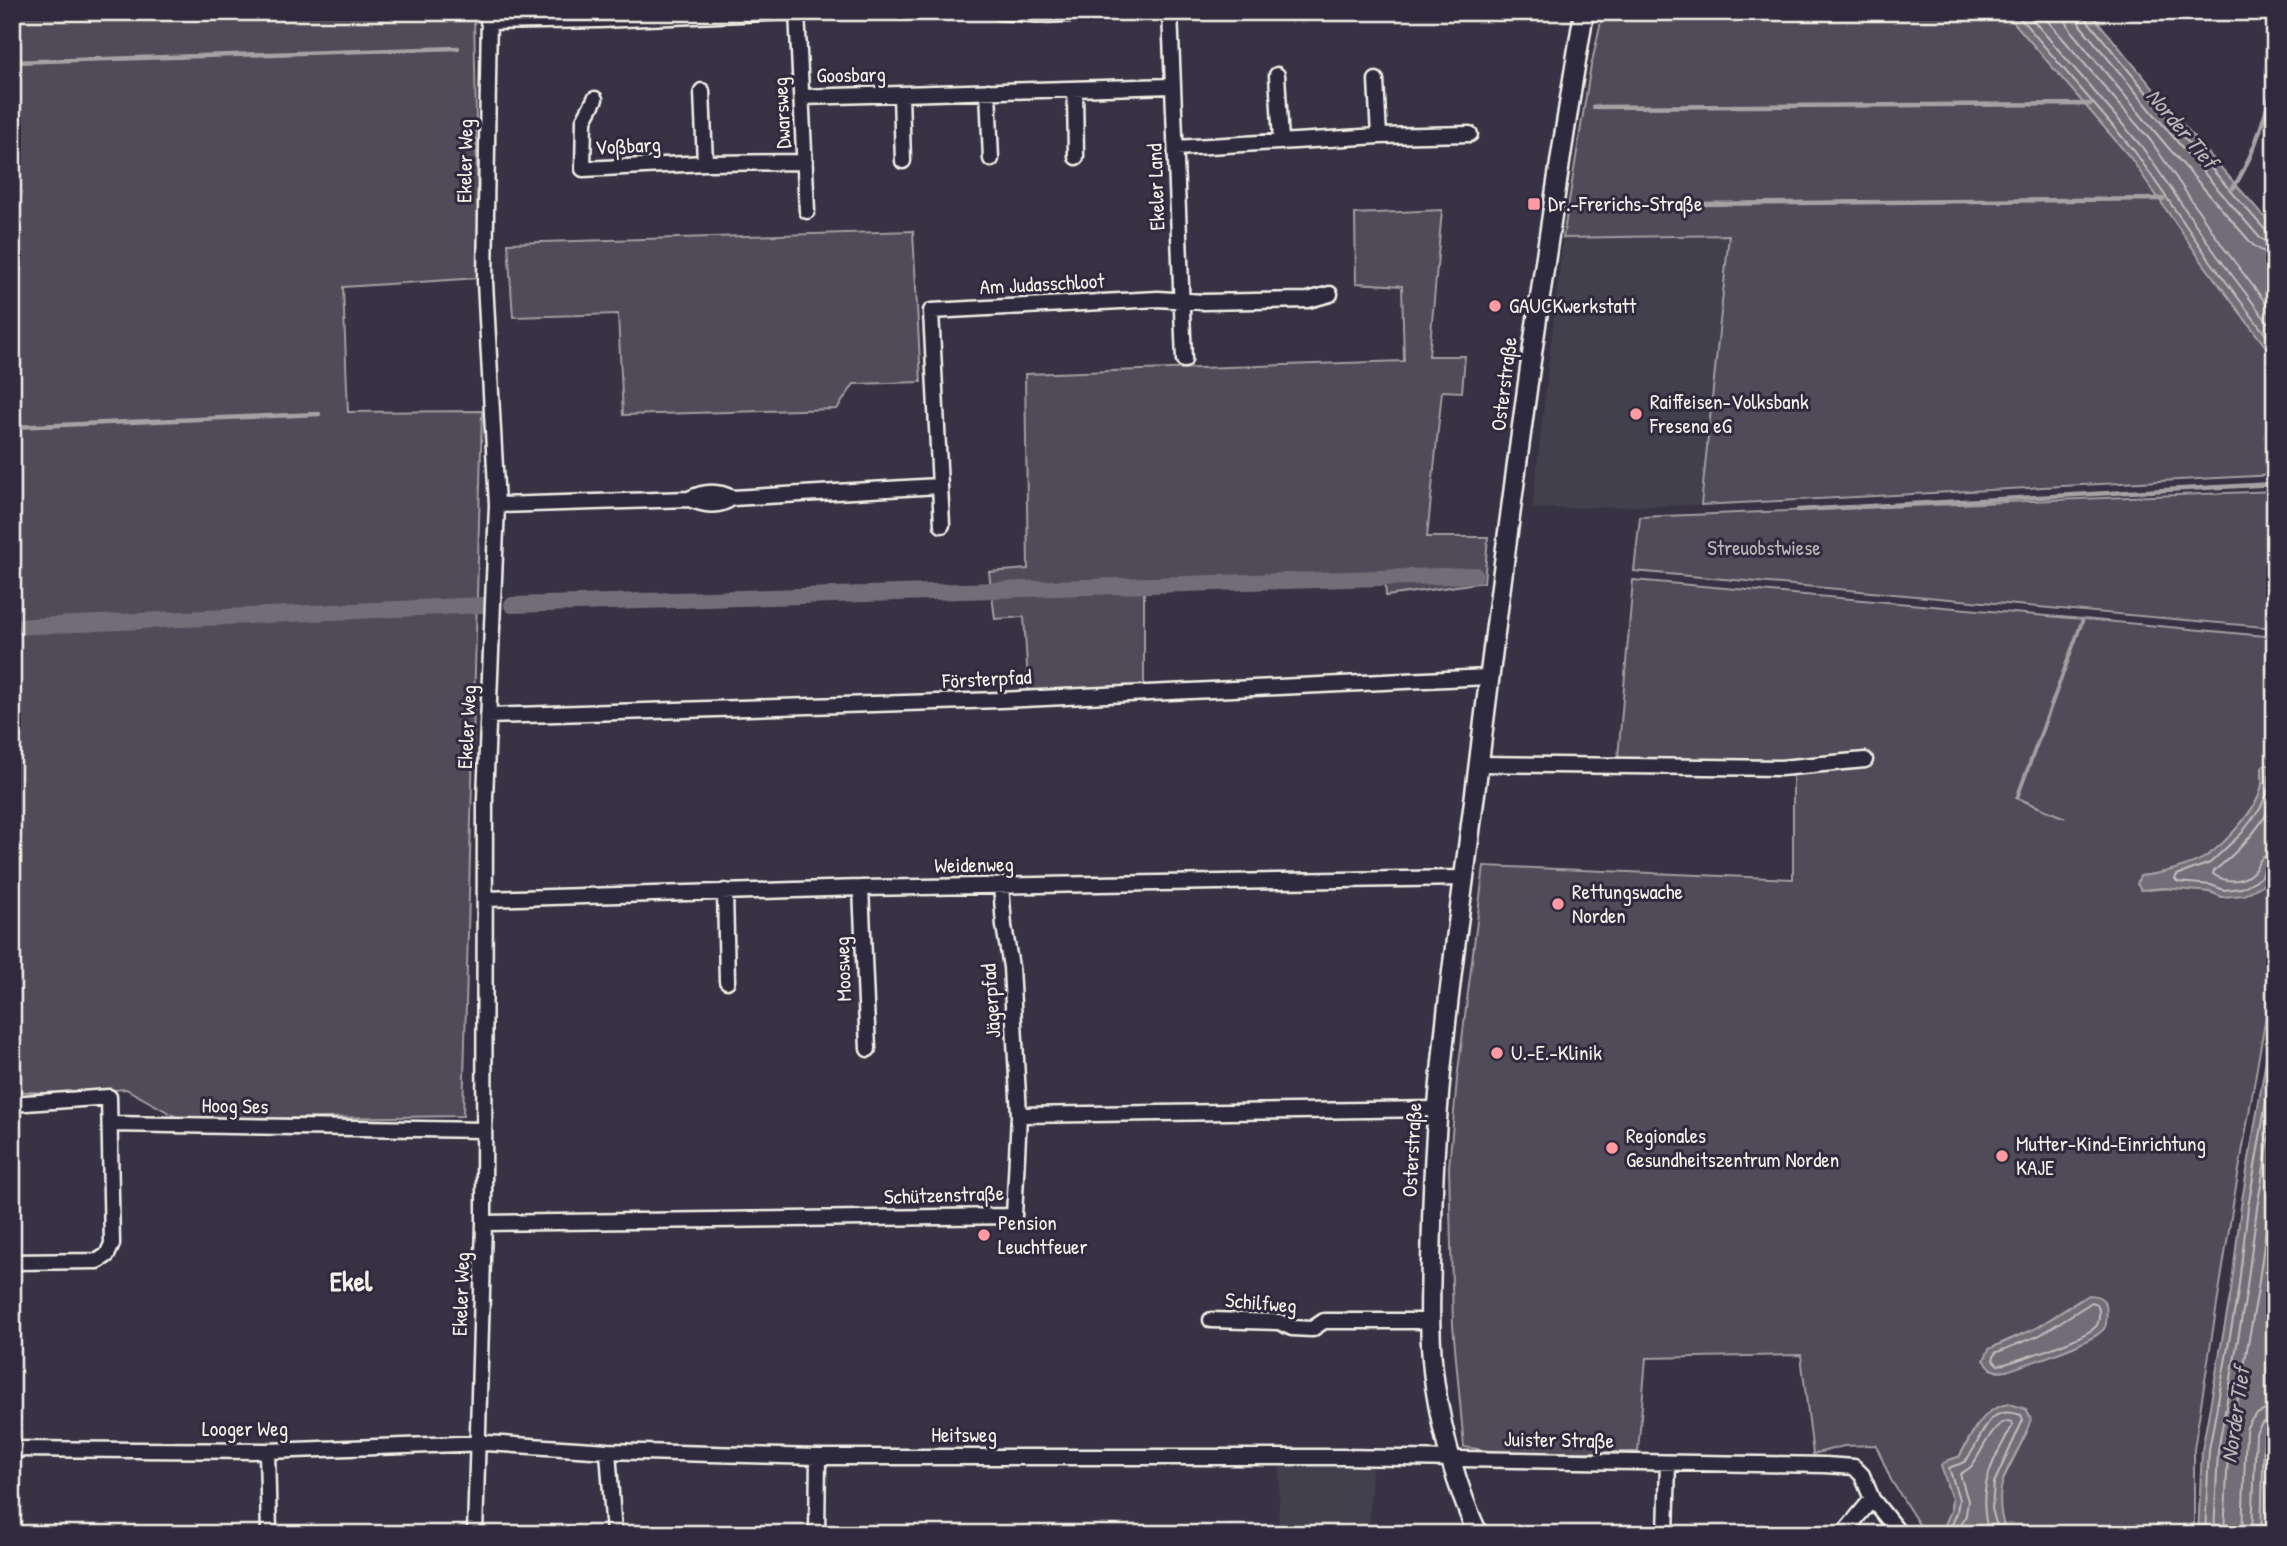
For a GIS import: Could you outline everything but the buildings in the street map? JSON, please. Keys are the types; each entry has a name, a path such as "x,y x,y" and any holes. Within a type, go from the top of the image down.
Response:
{"street":[{"path":"488,17 790,12"},
{"name":"Dwarsweg","path":"797,12 807,211"},
{"path":"1000,12 1115,12"},
{"name":"Ekeler Land","path":"1170,12 1184,360"},
{"name":"Osterstraße","path":"1478,1534 1456,1482 1435,1383 1431,1321 1433,1168 1437,1109 1536,313 1584,12"},
{"name":"Ekeler Weg","path":"475,1534 484,1223 485,798 497,505 485,282 488,17"},
{"path":"1277,75 1281,141"},
{"path":"1376,80 1379,136"},
{"name":"Goosbarg","path":"802,97 1075,91 1172,86"},
{"path":"702,91 705,163"},
{"path":"988,91 990,159"},
{"path":"1075,91 1076,157"},
{"name":"Goosbarg","path":"901,95 903,161"},
{"name":"Voßbarg","path":"595,99 584,120 583,169 705,163 805,162"},
{"path":"1176,148 1379,136 1470,134"},
{"name":"Am Judasschloot","path":"942,525 931,311 1158,299 1308,300 1329,294"},
{"path":"497,505 689,499 701,493 722,493 732,498 939,486"},
{"name":"Försterpfad","path":"488,716 1000,699 1489,677"},
{"path":"1478,764 1781,768 1865,760"},
{"name":"Weidenweg","path":"485,899 861,888 1464,878"},
{"name":"Jägerpfad","path":"1001,885 1011,967 1018,1115"},
{"name":"Moosweg","path":"861,888 868,1049"},
{"path":"725,891 727,981"},
{"path":"12,1104 109,1097 113,1244 107,1255 98,1261 12,1262"},
{"path":"1018,1115 1437,1109"},
{"name":"Schützenstraße","path":"484,1223 1014,1216 1018,1115"},
{"name":"Hoog Ses","path":"111,1124 484,1130"},
{"name":"Schilfweg","path":"1211,1320 1279,1322 1293,1328 1312,1329 1324,1321 1431,1321"},
{"name":"Looger Weg","path":"12,1449 267,1451 478,1443"},
{"name":"Heitsweg","path":"478,1443 608,1451 818,1457 1450,1459"},
{"path":"267,1451 269,1534"},
{"path":"608,1451 614,1534"},
{"path":"817,1534 818,1457"},
{"name":"Juister Straße","path":"1450,1459 1854,1467 1862,1475 1872,1499"},
{"path":"1666,1534 1668,1463"},
{"path":"1843,1534 1872,1499 1900,1534"}],"shaded area":[{"path":"1729,235 1701,505 1532,509 1563,238"},
{"path":"1280,1464 1372,1467 1369,1534 1278,1534"}],"green space":[{"path":"12,12 474,12 479,278 343,287 348,412 482,411 463,1116 182,1120 126,1089 63,1094 12,1091"},
{"path":"1603,12 2005,12 2130,157 2203,263 2275,359 2275,475 1701,505 1729,235 1563,238 1590,71"},
{"path":"1442,210 1429,356 1465,356 1462,392 1442,391 1427,537 1488,537 1484,582 1386,596 1385,576 1144,587 1144,692 1029,698 1024,617 995,619 989,572 1028,569 1025,374 1404,361 1402,286 1356,283 1355,214"},
{"path":"913,231 921,382 854,384 837,409 623,415 618,314 513,317 508,243"},
{"name":"Streuobstwiese","path":"2275,491 2275,628 1634,571 1640,517"},
{"path":"1633,580 2082,619 2016,798 2065,818 2018,798 2084,619 2275,637 2275,772 2271,765 2262,768 2262,788 2253,807 2238,827 2212,853 2182,868 2141,876 2148,890 2186,889 2205,891 2222,897 2272,870 2275,855 2275,965 2194,1449 2194,1534 2006,1534 1999,1508 2000,1485 2027,1432 1976,1426 1959,1457 1948,1460 1947,1486 1952,1499 1951,1511 1941,1534 1925,1534 1891,1480 1876,1445 1844,1446 1813,1454 1801,1355 1646,1358 1638,1452 1496,1452 1464,1447 1453,1325 1449,1167 1457,1079 1484,866 1793,879 1793,776 1618,758","holes":["2080,1300 2097,1335 2073,1347 2006,1371 1991,1369 1997,1345 2036,1328"]}],"water":[{"name":"Norder Tief","path":"2005,12 2090,12 2186,128 2275,229 2275,359 2203,263 2130,157"},
{"path":"2264,765 2271,765 2275,772 2275,855 2266,883 2244,895 2222,897 2211,892 2164,888 2141,890 2137,884 2140,876 2193,863 2207,856 2231,835 2258,798"},
{"name":"Norder Tief","path":"2275,1007 2275,1418 2271,1438 2268,1534 2198,1534 2202,1450 2231,1291 2241,1206"},
{"path":"2089,1295 2099,1297 2106,1305 2106,1325 2099,1333 2060,1352 2006,1371 1993,1370 1984,1360 1989,1349 2036,1328"},
{"path":"2010,1404 2026,1409 2031,1419 2002,1485 2001,1514 2006,1534 1941,1534 1951,1511 1952,1499 1941,1466 1948,1460 1959,1457 1985,1416 2000,1406"}],"waterway":[{"path":"12,62 458,48"},
{"path":"2233,188 2253,150 2275,82"},
{"path":"1594,107 2090,104"},
{"path":"1699,204 2163,199"},
{"path":"12,427 319,414"},
{"path":"1798,510 2275,484"},
{"path":"512,605 1475,575"},
{"path":"12,627 483,605"}],"place":[{"name":"Dr.-Frerichs-Straße","path":"1534,204"},
{"name":"GAUCKwerkstatt","path":"1495,306"},
{"name":"Raiffeisen-Volksbank Fresena eG","path":"1636,414"},
{"name":"Rettungswache Norden","path":"1558,904"},
{"name":"U.-E.-Klinik","path":"1497,1053"},
{"name":"Regionales Gesundheitszentrum Norden","path":"1612,1148"},
{"name":"Mutter-Kind-Einrichtung KAJE","path":"2002,1156"},
{"name":"Pension Leuchtfeuer","path":"984,1235"}],"district":[{"name":"Ekel","path":"351,1281"}]}
